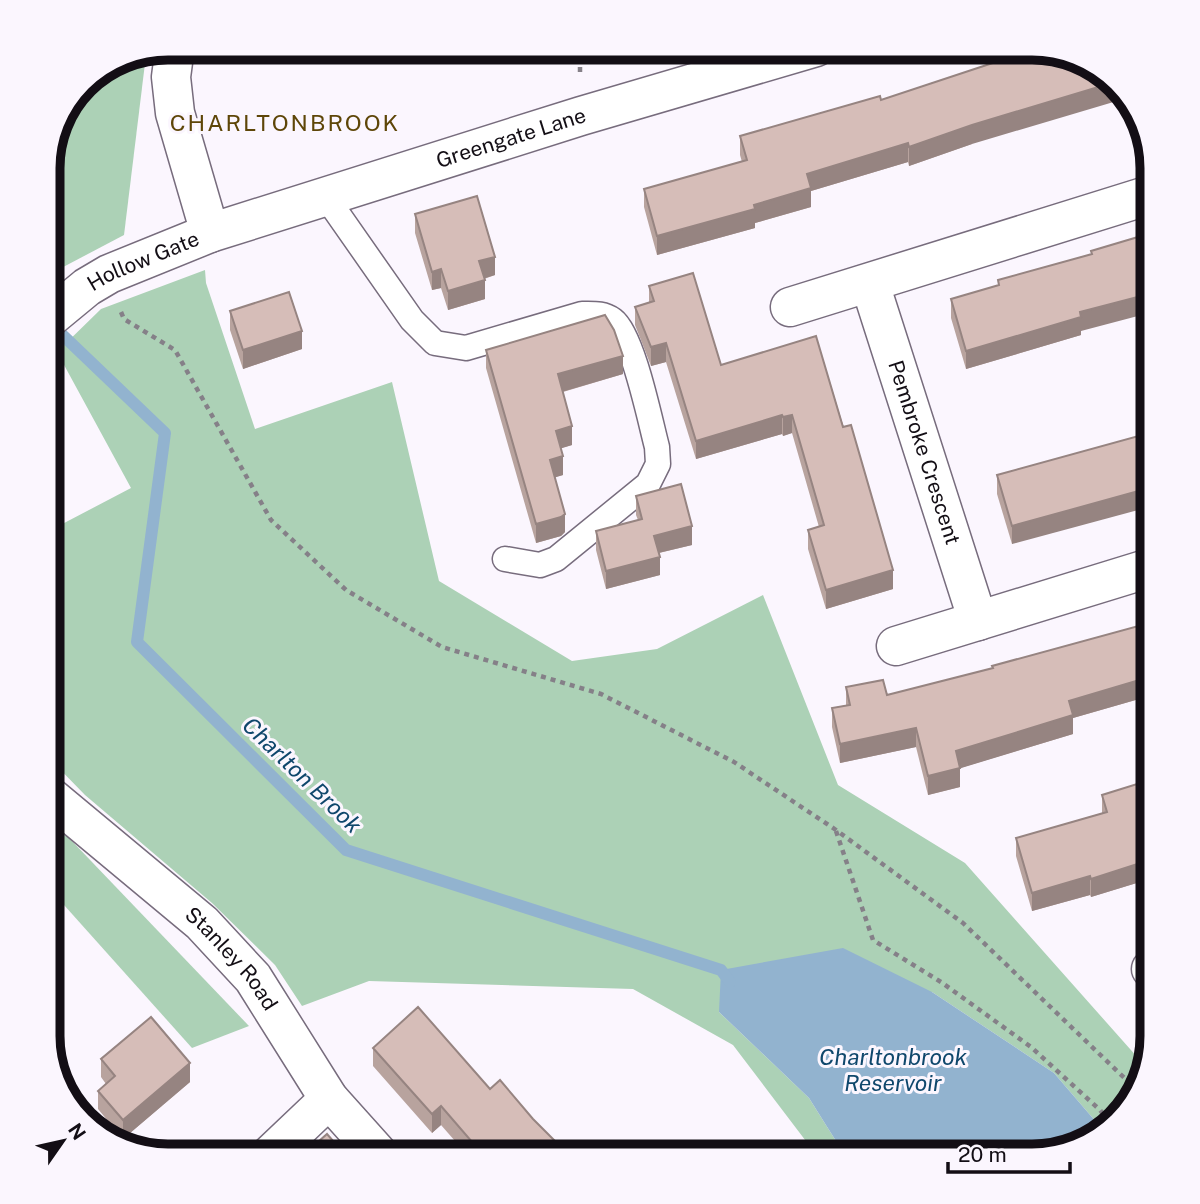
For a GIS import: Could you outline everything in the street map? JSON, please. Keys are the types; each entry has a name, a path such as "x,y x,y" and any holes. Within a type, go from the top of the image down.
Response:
{"street":[{"path":"173,59 171,76 175,113 210,233"},
{"name":"Greengate Lane","path":"210,233 581,116 773,60"},
{"path":"790,307 1140,198"},
{"name":"Hollow Gate","path":"60,310 98,280 210,233"},
{"name":"Pembroke Crescent","path":"870,284 978,621"},
{"path":"896,646 1140,571"},
{"name":"Stanley Road","path":"60,805 210,932 253,978 329,1099 369,1144"},
{"path":"282,1144 329,1099"}],"lane":[{"path":"326,197 412,320 435,343 466,348 582,314 602,314 616,322 628,342 657,447 657,464 648,484 556,559 540,565 505,559"}],"path":[{"path":"98,280 124,319 175,350 271,520 346,590 442,647 601,694 734,762 836,830 963,923 1129,1083"},
{"path":"836,830 873,940 941,982 1031,1047 1105,1117"}],"green space":[{"path":"145,63 124,235 60,269 60,161 63,140 71,120 91,91 126,68"},
{"path":"205,270 206,283 255,429 392,382 439,581 572,661 657,649 763,595 838,785 965,863 1138,1058 1132,1078 1114,1108 1097,1123 1054,1073 932,992 719,1012 809,1098 838,1144 808,1144 733,1045 633,989 369,981 302,1006 275,965 212,903 85,795 60,769 60,525 131,488 60,358 60,349 101,309"},
{"path":"60,829 249,1026 192,1048 60,901"}],"water":[{"name":"Charltonbrook Reservoir","path":"843,948 932,992 1054,1073 1097,1123 1074,1136 1032,1144 838,1144 809,1098 719,1012 721,970"}],"building":[{"path":"1002,60 1060,63 1080,71 1102,86 909,147 908,143 807,174 811,188 754,205 755,209 657,236 644,189 747,160 740,136 880,96 881,100"},
{"path":"477,196 495,257 479,261 485,280 448,291 441,269 432,272 415,214"},
{"path":"1140,236 1140,296 1080,312 1081,317 966,351 951,299 999,285 998,280 1092,254 1091,251"},
{"path":"693,273 721,365 816,336 843,427 851,425 893,570 826,590 808,530 824,525 792,415 782,415 696,441 666,343 651,347 635,307 654,301 649,286"},
{"path":"289,292 302,331 243,350 230,311"},
{"path":"605,315 614,330 623,356 558,374 572,426 556,431 563,456 550,460 565,514 536,524 486,350"},
{"path":"1140,436 1140,491 1012,526 997,475"},
{"path":"681,484 692,526 654,536 660,557 606,571 596,531 642,519 636,496"},
{"path":"1140,626 1140,680 1069,701 1073,715 956,751 960,768 928,776 916,728 840,744 832,708 850,705 846,687 883,680 887,695 993,668 992,666"},
{"path":"1140,783 1140,863 1091,879 1090,876 1032,893 1016,838 1107,812 1102,795"},
{"path":"418,1007 490,1089 500,1080 558,1144 474,1144 441,1106 432,1114 373,1048"},
{"path":"151,1017 190,1063 123,1120 98,1091 115,1076 101,1059"},
{"path":"327,1134 336,1144 316,1144"}],"waterway":[{"name":"Charlton Brook","path":"60,333 165,433 137,642 346,850 721,970 730,982"}],"district":[{"name":"CHARLTONBROOK","path":"285,123"}]}
